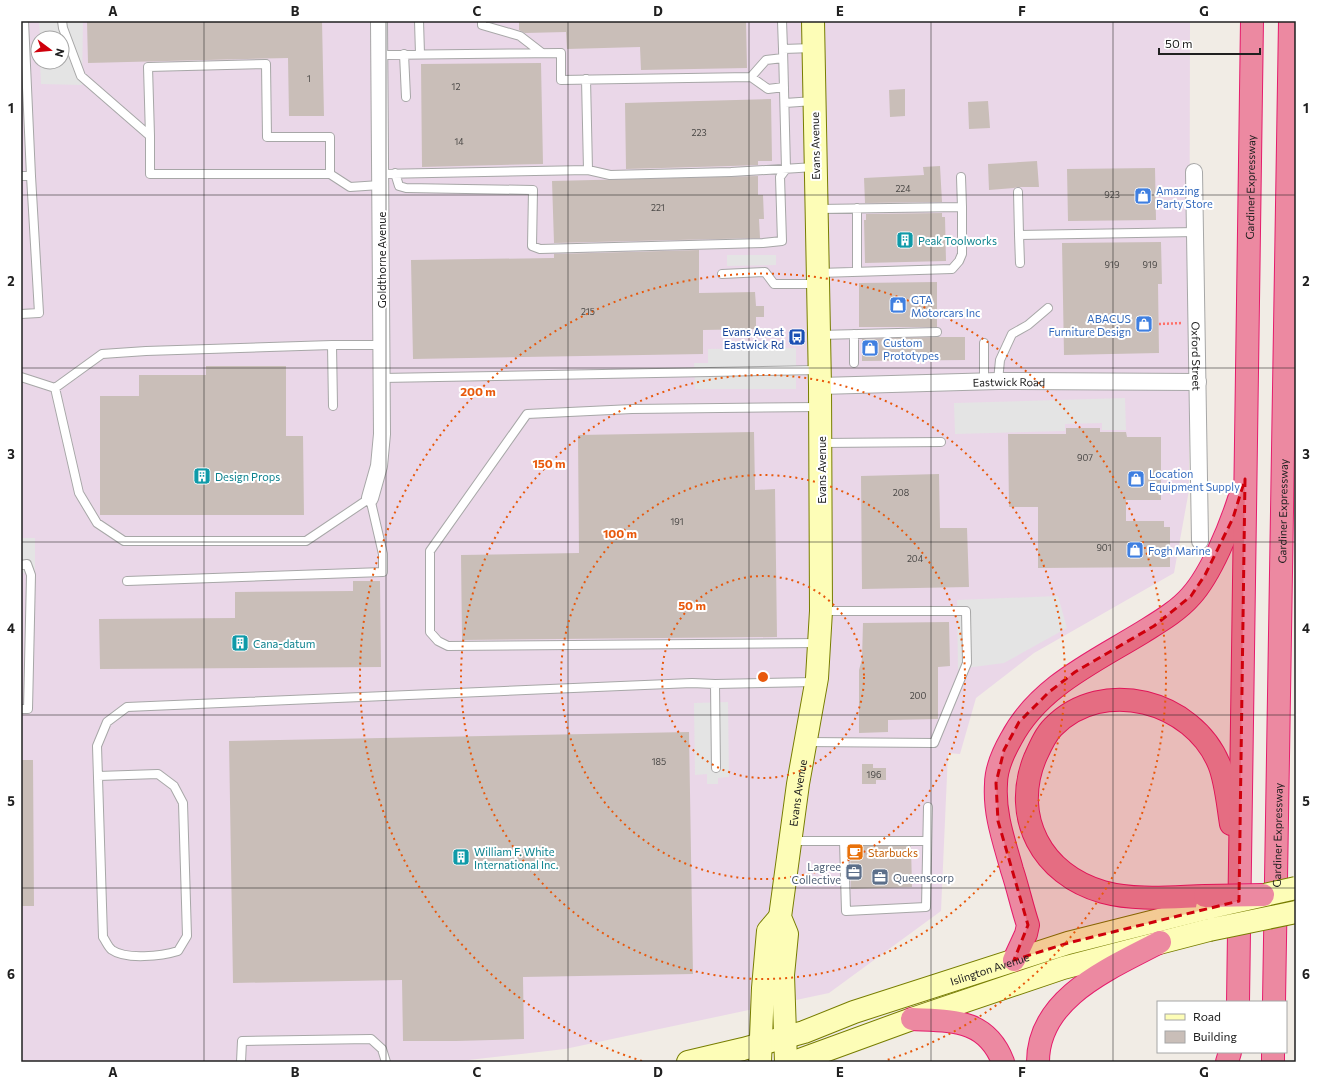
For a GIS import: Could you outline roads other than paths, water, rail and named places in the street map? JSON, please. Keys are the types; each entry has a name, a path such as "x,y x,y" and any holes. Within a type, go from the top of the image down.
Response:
{"highway":[{"name":"Gardiner Expressway","path":"1274,1001 1290,21"},
{"name":"Gardiner Expressway","path":"1238,1001 1251,25"},
{"path":"1014,960 1026,934 1028,925 998,821 996,783 1004,750 1019,722 1049,692 1075,672 1154,626 1191,596 1205,575 1233,518 1245,478"},
{"path":"1240,878 1219,764 1203,738 1185,722 1168,710 1148,702 1126,699 1086,705 1067,716 1053,727 1041,745 1029,774 1026,794 1027,815 1035,836 1046,857 1080,884 1103,892 1129,897 1206,902 1263,895"},
{"path":"1038,1062 1038,1054 1046,1027 1067,997 1099,974 1160,942"},
{"path":"912,1019 957,1021 976,1028 986,1035 1001,1056 1003,1062"}],"main road":[{"name":"Evans Avenue","path":"786,1062 783,975 787,934 780,917 805,742 816,682 821,611 821,443 813,21"},
{"path":"1263,895 1296,888"},
{"name":"Islington Avenue","path":"688,1062 760,1053 784,1037 804,1032 854,1012 1068,943 1206,902"},
{"name":"Islington Avenue","path":"794,1062 912,1019 1063,968 1209,930 1296,912"},
{"name":"Evans Avenue","path":"760,1053 768,932 780,917"}],"street":[{"name":"Goldthorne Avenue","path":"370,498 379,466 382,434 385,177 379,21"},
{"name":"Oxford Street","path":"1194,172 1200,541"},
{"name":"Eastwick Road","path":"820,387 991,381 1198,382"}],"lane":[{"path":"21,314 39,313 24,21"},
{"path":"62,21 63,28 81,76 150,136"},
{"path":"419,21 420,54"},
{"path":"482,21 482,25 520,36 542,53"},
{"path":"385,177 399,186 406,188 533,190 532,246 540,250 755,244 782,241 780,177 786,169 782,21"},
{"path":"783,49 813,48"},
{"path":"380,55 561,52 561,80 751,76 768,89 784,87"},
{"path":"404,54 406,97"},
{"path":"751,76 766,60 783,58"},
{"path":"330,174 330,137 267,137 266,64 148,67 150,174 330,174 350,186 385,177 588,170 610,175 816,167"},
{"path":"586,79 588,170"},
{"path":"785,103 814,101"},
{"path":"21,176 31,176"},
{"path":"722,274 765,272 774,284 818,279 856,271 952,268 959,261 962,254 961,177"},
{"path":"1018,192 1020,263"},
{"path":"817,209 962,207"},
{"path":"856,271 857,208"},
{"path":"1019,235 1196,232"},
{"path":"991,381 1012,334 1028,325 1048,308"},
{"path":"819,335 937,332"},
{"path":"854,334 854,363"},
{"path":"984,343 991,381"},
{"path":"55,388 102,354 146,351 382,345"},
{"path":"332,346 333,406"},
{"path":"21,377 55,388"},
{"path":"382,378 820,387"},
{"path":"819,643 448,646 438,641 430,632 430,551 527,414 632,409 820,387"},
{"path":"55,388 79,493 97,523 124,541 306,541 370,498 383,554 383,572 127,581"},
{"path":"821,443 941,442"},
{"path":"21,564 27,564 31,575 28,708 21,709"},
{"path":"805,742 934,743 967,663 966,611 821,611"},
{"path":"98,776 158,774 174,786 183,803 187,936 178,952 164,955 122,955 111,949 103,937 97,746 107,722 127,707 692,683 816,682"},
{"path":"715,684 716,768"},
{"path":"844,841 846,911 926,907 928,807"},
{"path":"790,841 927,841"},
{"path":"241,1062 242,1041 371,1039 382,1049 386,1062"}],"place":[{"name":"Amazing Party Store","path":"1143,196"},
{"name":"Peak Toolworks","path":"905,240"},
{"name":"GTA Motorcars Inc","path":"898,305"},
{"name":"ABACUS Furniture Design","path":"1144,324"},
{"name":"Evans Ave at Eastwick Rd","path":"797,337"},
{"name":"Custom Prototypes","path":"870,348"},
{"name":"Design Props","path":"202,476"},
{"name":"Location Equipment Supply","path":"1136,479"},
{"name":"Fogh Marine","path":"1135,550"},
{"name":"Cana-datum","path":"240,643"},
{"name":"Starbucks","path":"855,852"},
{"name":"William F. White International Inc.","path":"461,857"},
{"name":"Lagree Collective","path":"854,872"},
{"name":"Queenscorp","path":"880,877"}]}
